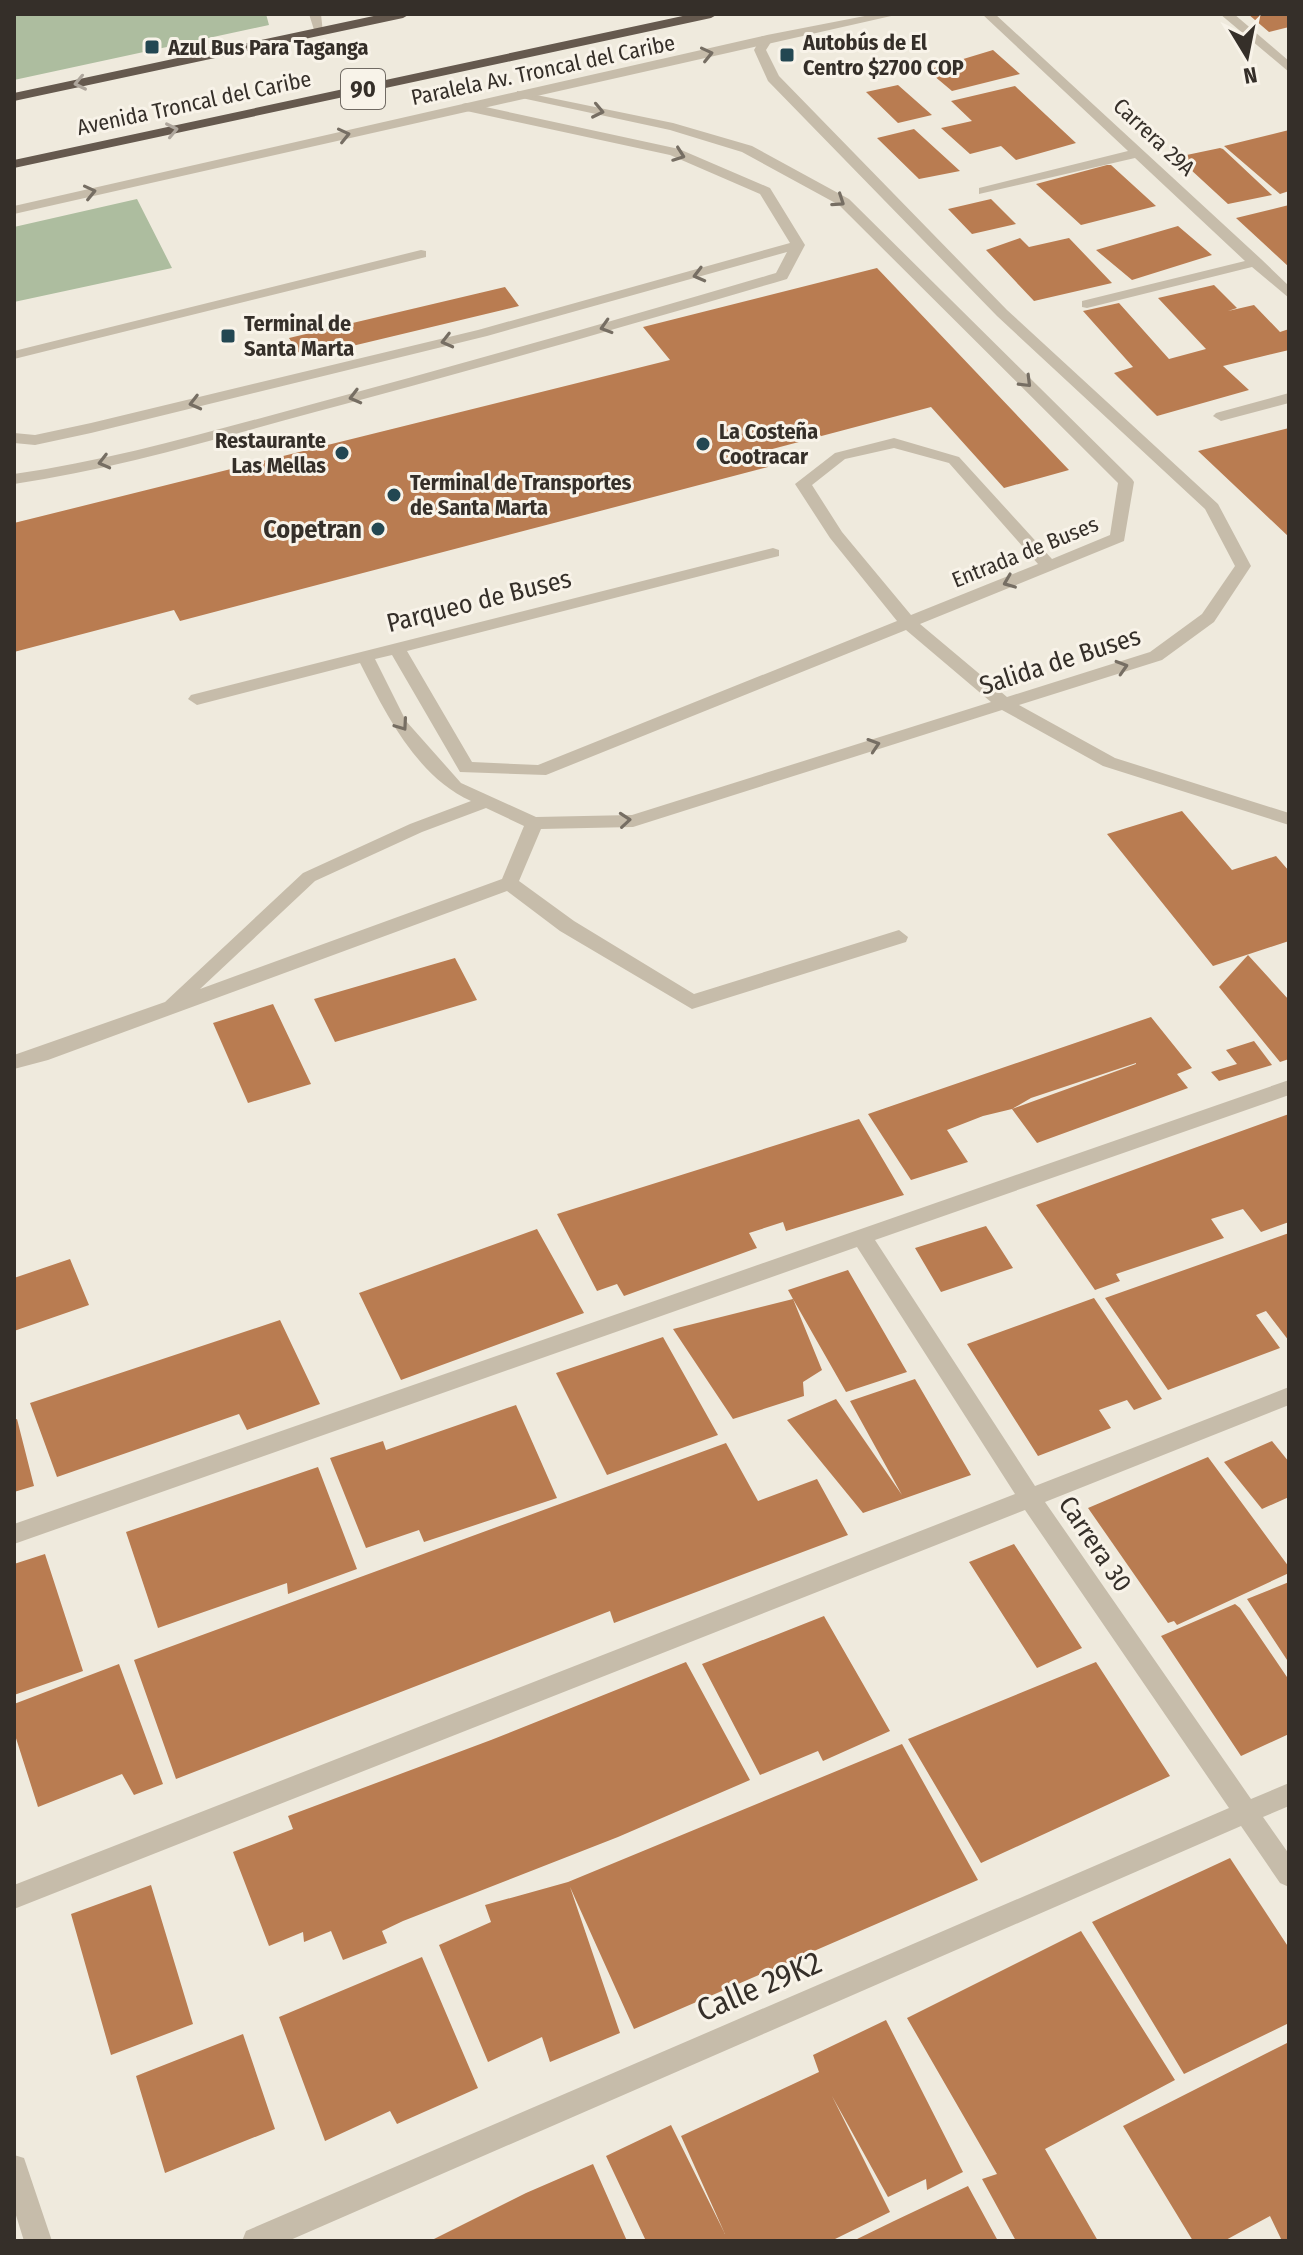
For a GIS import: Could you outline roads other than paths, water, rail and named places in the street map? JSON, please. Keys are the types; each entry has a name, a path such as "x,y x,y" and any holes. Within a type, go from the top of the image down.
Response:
{"highway":[{"name":"Avenida Troncal del Caribe","path":"14,97 403,14"},
{"name":"Avenida Troncal del Caribe","path":"14,164 711,14"}],"street":[{"path":"315,14 319,30"},
{"name":"Paralela Av. Troncal del Caribe","path":"14,210 767,39 894,14"},
{"name":"Carrera 29A","path":"988,14 1289,294"},
{"path":"1226,14 1289,68"},
{"name":"Salida de Buses","path":"365,657 399,724 455,787 534,823 633,821 1156,656 1208,618 1243,566 1212,507 1002,313 773,78 760,50 767,39"},
{"name":"Entrada de Buses","path":"397,649 466,768 540,771 1118,538 1126,482 844,202 747,149 673,127 522,94"},
{"path":"467,107 674,152 765,191 798,245"},
{"path":"984,191 1138,153"},
{"path":"14,438 35,440 91,428 482,333 798,245"},
{"path":"14,479 64,472 273,419 519,353 782,276 798,245"},
{"path":"14,355 421,254"},
{"path":"1087,304 1256,262"},
{"path":"1221,416 1289,398"},
{"path":"1049,566 954,460 894,443 840,456 803,484 836,535 908,623 1004,704 1109,762 1289,819"},
{"name":"Parqueo de Buses","path":"197,699 773,553"},
{"path":"166,1010 309,877 416,828 486,802"},
{"path":"14,1062 166,1010 509,883 534,823"},
{"path":"509,883 567,926 692,1002 899,937"},
{"path":"14,1534 863,1239 1289,1087"},
{"name":"Carrera 30","path":"863,1239 1030,1498 1289,1875"},
{"path":"14,1897 1289,1396"},
{"name":"Calle 29K2","path":"256,2241 1289,1794"},
{"path":"14,2168 38,2241"}],"place":[{"name":"Azul Bus Para Taganga","path":"152,47"},
{"name":"Autobús de El Centro $2700 COP","path":"787,55"},
{"name":"Terminal de Santa Marta","path":"228,336"},
{"name":"La Costeña Cootracar","path":"703,444"},
{"name":"Restaurante Las Mellas","path":"342,453"},
{"name":"Terminal de Transportes de Santa Marta","path":"394,495"},
{"name":"Copetran","path":"378,529"}]}
